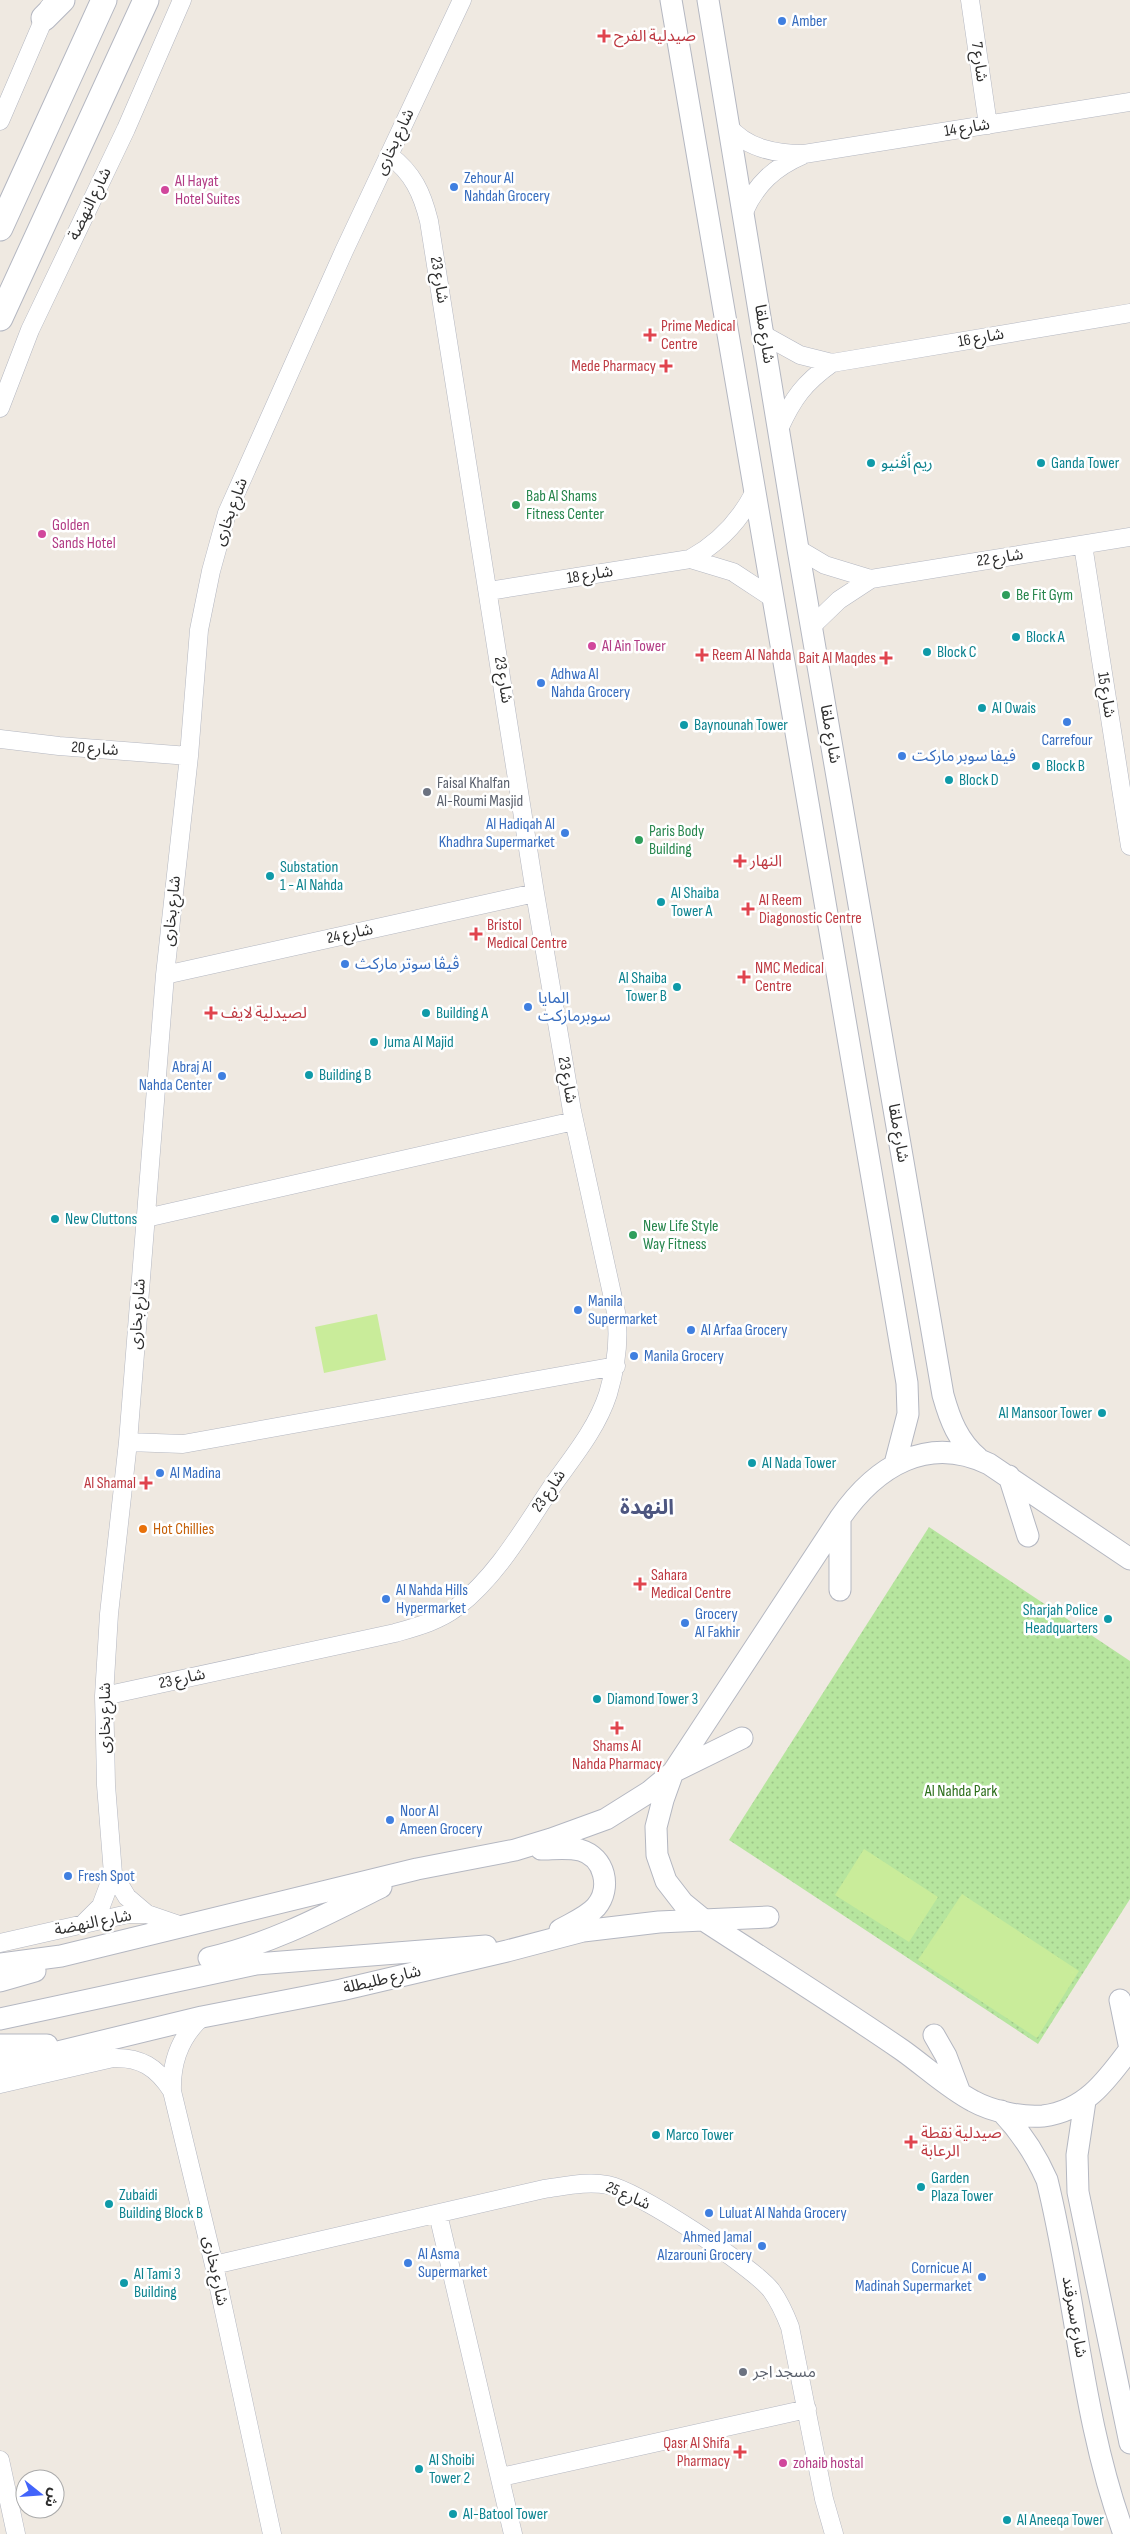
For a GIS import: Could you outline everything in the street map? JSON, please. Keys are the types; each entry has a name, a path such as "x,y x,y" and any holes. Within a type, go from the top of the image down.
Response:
{"main road":[{"path":"48,9 62,0"},
{"path":"0,228 104,0"},
{"path":"0,318 146,0"}],"street":[{"name":"شارع النهضة","path":"0,408 34,321 126,130 182,0"},
{"name":"شارع بخارى","path":"85,1922 100,1906 113,1874 106,1785 104,1696 109,1614 128,1442 165,975 190,756 199,630 211,571 227,513 389,155 462,0"},
{"name":"شارع ملقا","path":"671,0 771,596 907,1383 908,1414 895,1464"},
{"path":"684,0 697,84 704,91 712,90 720,84"},
{"name":"شارع ملقا","path":"708,0 720,84 744,212 798,549 942,1395 963,1446 978,1458"},
{"name":"شارع 7","path":"970,0 988,125"},
{"path":"0,121 48,9"},
{"name":"شارع 14","path":"728,126 735,135 758,147 780,153 804,154 1130,102"},
{"name":"شارع 14","path":"744,212 757,188 766,178 784,164 804,154"},
{"name":"شارع 23","path":"104,1696 395,1633 426,1624 455,1609 481,1588 501,1562 586,1438 607,1396 616,1366 619,1334 616,1312 574,1121 535,893 489,591 429,221 421,191 411,175 389,155"},
{"name":"شارع 16","path":"764,335 800,355 832,364 1130,314"},
{"name":"شارع 16","path":"779,429 796,396 806,383 832,364"},
{"name":"شارع 18","path":"489,591 690,559 706,550 734,525 754,493"},
{"name":"شارع 22","path":"798,549 840,571 871,579 1130,537"},
{"name":"شارع 15","path":"1083,545 1124,766 1130,846"},
{"name":"شارع 18","path":"690,559 733,572 771,596"},
{"name":"شارع 22","path":"812,626 839,600 871,579"},
{"name":"شارع 20","path":"0,739 59,746 190,756"},
{"name":"شارع 24","path":"165,975 535,893"},
{"path":"146,1218 574,1121"},
{"path":"128,1442 183,1444 616,1366"},
{"path":"1120,2000 1130,2049 1106,2081 1086,2101 1063,2112 1043,2116 1025,2116 975,2102 903,2051 705,1921 683,1903 666,1881 657,1855 656,1827 673,1772 840,1518 855,1496 895,1464 915,1455 936,1451 957,1452 978,1458 1008,1476 1130,1559"},
{"path":"1008,1476 1028,1536"},
{"path":"840,1518 840,1590"},
{"path":"0,1964 61,1956 417,1869 515,1850 585,1828 606,1819 650,1792 673,1772 742,1738"},
{"path":"515,1850 581,1850 597,1862 603,1870 604,1891 595,1908 546,1940"},
{"path":"0,2019 68,1998 250,1948 295,1930 417,1869"},
{"name":"شارع بخارى","path":"113,1874 127,1897 147,1914"},
{"name":"شارع النهضة","path":"0,1943 85,1922 128,1914 147,1914 185,1927"},
{"name":"شارع طليطلة","path":"0,2066 69,2047 202,2017 341,1990 546,1940 621,1925 768,1917"},
{"path":"0,2007 68,1998 256,1964 478,1946 507,1951"},
{"path":"0,1981 37,1970 61,1956"},
{"name":"شارع بخارى","path":"202,2017 186,2034 178,2050 173,2067 172,2090 214,2265 272,2534"},
{"path":"934,2035 946,2056 960,2093"},
{"path":"0,2045 51,2044 69,2047"},
{"path":"0,2084 112,2058 127,2057 141,2061 154,2068 172,2090"},
{"name":"شارع سمرقند","path":"1086,2101 1077,2155 1078,2192 1130,2443"},
{"name":"شارع سمرقند","path":"1001,2110 1023,2135 1037,2156 1047,2180 1098,2447 1111,2500 1124,2534"},
{"name":"شارع 25","path":"214,2265 544,2189 584,2183 611,2186 633,2195 756,2275 771,2290 782,2308 790,2327 824,2499 834,2534"},
{"path":"438,2214 513,2534"},
{"path":"501,2477 807,2409"},
{"path":"0,2460 16,2534"}],"green space":[{"path":"377,1314 386,1360 324,1373 315,1327"},
{"name":"Al Nahda Park","path":"929,1527 1130,1661 1130,1899 1038,2044 729,1840"},
{"path":"864,1849 938,1897 909,1942 835,1895"},
{"path":"962,1894 1079,1971 1037,2038 918,1960"}],"place":[{"name":"Amber","path":"782,21"},
{"name":"صيدلية الفرح","path":"604,36"},
{"name":"Zehour Al Nahdah Grocery","path":"454,187"},
{"name":"Al Hayat Hotel Suites","path":"165,190"},
{"name":"Prime Medical Centre","path":"650,335"},
{"name":"Mede Pharmacy","path":"666,366"},
{"name":"ريم أڤنيو","path":"871,463"},
{"name":"Ganda Tower","path":"1041,463"},
{"name":"Bab Al Shams Fitness Center","path":"516,505"},
{"name":"Golden Sands Hotel","path":"42,534"},
{"name":"Be Fit Gym","path":"1006,595"},
{"name":"Block A","path":"1016,637"},
{"name":"Al Ain Tower","path":"592,646"},
{"name":"Block C","path":"927,652"},
{"name":"Reem Al Nahda","path":"702,655"},
{"name":"Bait Al Maqdes","path":"886,658"},
{"name":"Adhwa Al Nahda Grocery","path":"541,683"},
{"name":"Al Owais","path":"982,708"},
{"name":"Carrefour","path":"1067,722"},
{"name":"Baynounah Tower","path":"684,725"},
{"name":"فيفا سوبر ماركت","path":"902,756"},
{"name":"Block B","path":"1036,766"},
{"name":"Block D","path":"949,780"},
{"name":"Faisal Khalfan Al-Roumi Masjid","path":"427,792"},
{"name":"Al Hadiqah Al Khadhra Supermarket","path":"565,833"},
{"name":"Paris Body Building","path":"639,840"},
{"name":"النهار","path":"740,861"},
{"name":"Substation 1 - Al Nahda","path":"270,876"},
{"name":"Al Shaiba Tower A","path":"661,902"},
{"name":"Al Reem Diagonostic Centre","path":"748,909"},
{"name":"Bristol Medical Centre","path":"476,934"},
{"name":"ڤيڤا سوتر ماركث","path":"345,964"},
{"name":"NMC Medical Centre","path":"744,977"},
{"name":"Al Shaiba Tower B","path":"677,987"},
{"name":"المايا سوبرماركت","path":"528,1007"},
{"name":"لصيدلية لايف","path":"211,1013"},
{"name":"Building A","path":"426,1013"},
{"name":"Juma Al Majid","path":"374,1042"},
{"name":"Building B","path":"309,1075"},
{"name":"Abraj Al Nahda Center","path":"222,1076"},
{"name":"New Cluttons","path":"55,1219"},
{"name":"New Life Style Way Fitness","path":"633,1235"},
{"name":"Manila Supermarket","path":"578,1310"},
{"name":"Al Arfaa Grocery","path":"691,1330"},
{"name":"Manila Grocery","path":"634,1356"},
{"name":"Al Mansoor Tower","path":"1102,1413"},
{"name":"Al Nada Tower","path":"752,1463"},
{"name":"Al Madina","path":"160,1473"},
{"name":"Al Shamal","path":"146,1483"},
{"name":"Hot Chillies","path":"143,1529"},
{"name":"Sahara Medical Centre","path":"640,1584"},
{"name":"Al Nahda Hills Hypermarket","path":"386,1599"},
{"name":"Sharjah Police Headquarters","path":"1108,1619"},
{"name":"Grocery Al Fakhir","path":"685,1623"},
{"name":"Diamond Tower 3","path":"597,1699"},
{"name":"Shams Al Nahda Pharmacy","path":"617,1728"},
{"name":"Noor Al Ameen Grocery","path":"390,1820"},
{"name":"Fresh Spot","path":"68,1876"},
{"name":"Marco Tower","path":"656,2135"},
{"name":"صيدلية نقطة الرعابة","path":"911,2142"},
{"name":"Garden Plaza Tower","path":"921,2187"},
{"name":"Zubaidi Building Block B","path":"109,2204"},
{"name":"Luluat Al Nahda Grocery","path":"709,2213"},
{"name":"Ahmed Jamal Alzarouni Grocery","path":"762,2246"},
{"name":"Al Asma Supermarket","path":"408,2263"},
{"name":"Cornicue Al Madinah Supermarket","path":"982,2277"},
{"name":"Al Tami 3 Building","path":"124,2283"},
{"name":"مسجد اجر","path":"743,2372"},
{"name":"Qasr Al Shifa Pharmacy","path":"740,2452"},
{"name":"zohaib hostal","path":"783,2463"},
{"name":"Al Shoibi Tower 2","path":"419,2469"},
{"name":"Al-Batool Tower","path":"453,2514"},
{"name":"Al Aneeqa Tower","path":"1007,2520"}],"district":[{"name":"النهدة","path":"647,1507"}]}
